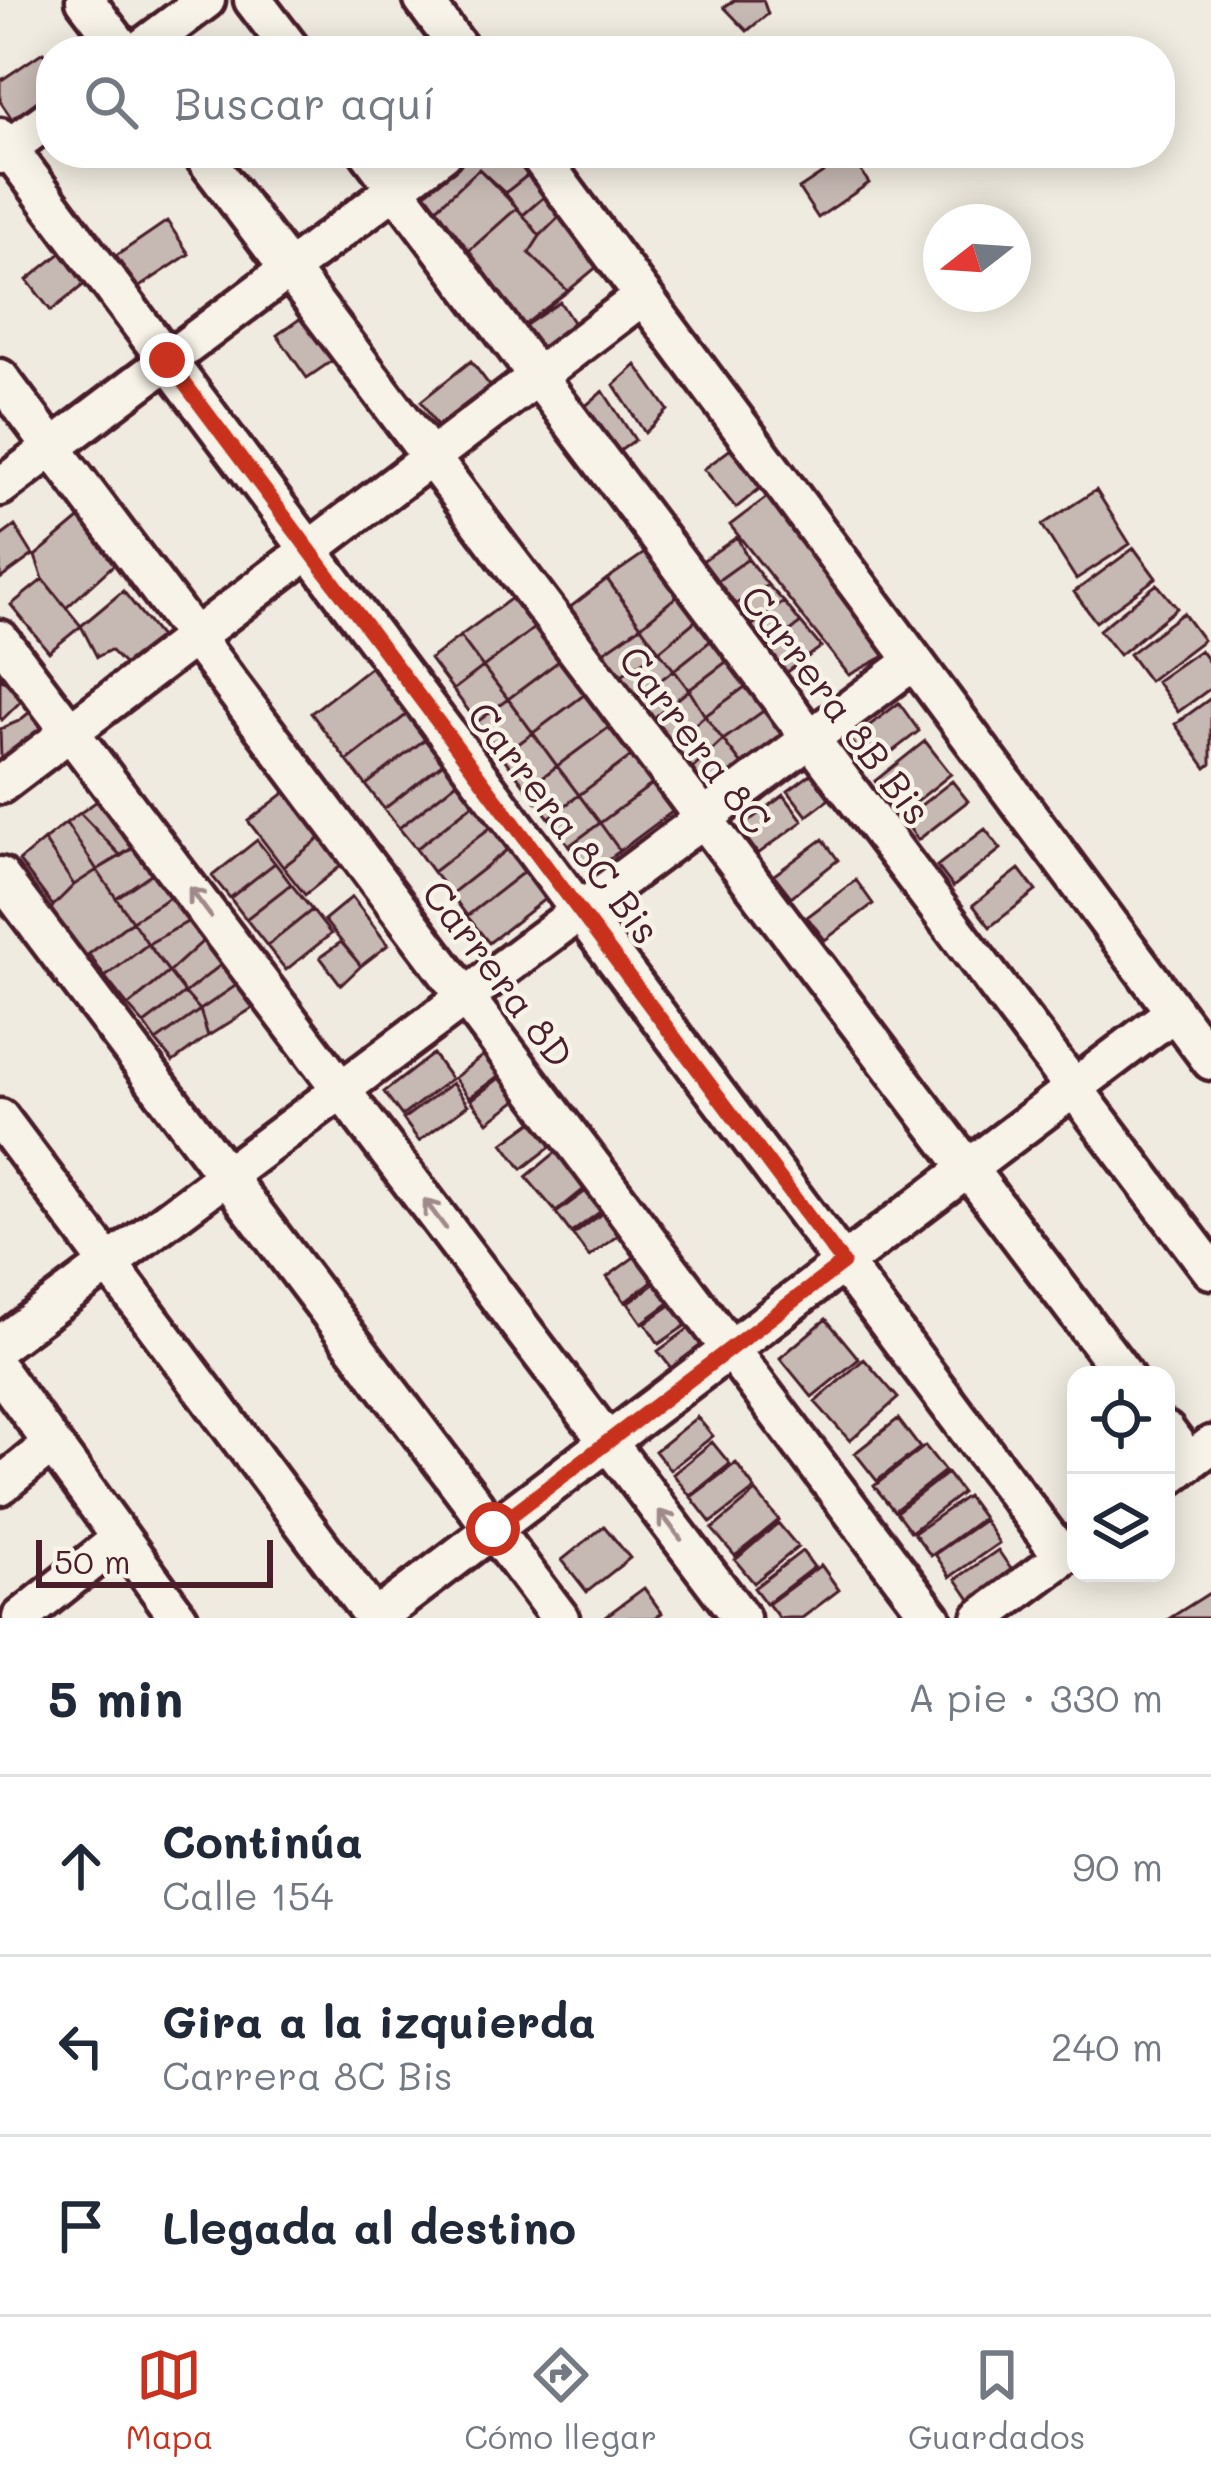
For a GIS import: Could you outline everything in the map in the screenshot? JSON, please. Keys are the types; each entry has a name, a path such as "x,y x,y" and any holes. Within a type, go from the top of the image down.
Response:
{"street":[{"path":"85,0 113,36"},
{"path":"158,36 206,0"},
{"path":"253,0 281,36"},
{"path":"423,0 450,36"},
{"path":"3,147 36,126"},
{"name":"Carrera 8C Bis","path":"3,147 843,1263 1067,1548"},
{"name":"Carrera 8C","path":"212,168 1117,1366"},
{"name":"Carrera 8B Bis","path":"380,168 1211,1270"},
{"path":"0,487 423,168"},
{"path":"548,168 1211,1061"},
{"path":"0,785 643,296"},
{"name":"Carrera 8D","path":"0,378 932,1618"},
{"path":"0,639 741,1618"},
{"path":"0,1345 914,662"},
{"path":"0,875 560,1618"},
{"path":"0,1118 375,1618 1174,1012"},
{"path":"0,1372 179,1618"},
{"path":"0,1486 52,1444"},
{"path":"21,1618 121,1538"},
{"path":"981,1618 1067,1554"}],"building":[{"path":"735,0 763,0 768,14 747,31 724,7"},
{"path":"36,57 36,102 12,119 0,101 0,81"},
{"path":"441,168 537,168 505,193 479,169 429,215 410,192"},
{"path":"537,168 553,189 523,215 505,193"},
{"path":"830,168 859,168 869,183 818,218 799,189"},
{"path":"479,169 517,208 461,258 429,215"},
{"path":"553,189 567,209 540,236 523,215"},
{"path":"517,208 540,236 529,253 568,291 514,333 461,258"},
{"path":"567,209 604,261 568,291 529,253"},
{"path":"167,221 189,254 138,288 116,256"},
{"path":"72,244 96,275 51,311 27,280"},
{"path":"560,302 580,333 533,362 514,333"},
{"path":"308,313 339,356 307,378 277,335"},
{"path":"471,361 490,386 437,426 421,401"},
{"path":"636,365 668,410 645,433 614,385"},
{"path":"603,391 635,440 609,459 576,414"},
{"path":"736,445 769,481 736,508 704,469"},
{"path":"779,488 896,650 849,675 730,525"},
{"path":"1096,490 1130,544 1076,579 1042,525"},
{"path":"85,514 121,558 66,608 43,579 35,556"},
{"path":"15,526 33,555 0,579 0,537"},
{"path":"737,537 748,559 709,587 695,566"},
{"path":"656,545 689,586 641,626 607,579"},
{"path":"1134,548 1156,578 1096,622 1074,592"},
{"path":"748,559 768,585 726,610 709,587"},
{"path":"43,579 81,626 49,652 11,605"},
{"path":"607,579 641,626 592,660 560,615"},
{"path":"1157,584 1177,608 1119,655 1099,630"},
{"path":"768,585 784,602 743,632 726,610"},
{"path":"689,586 707,611 659,651 641,626"},
{"path":"123,591 168,647 133,673 110,650 97,657 81,626"},
{"path":"520,592 542,622 483,667 460,636"},
{"path":"784,602 801,623 760,653 743,632"},
{"path":"707,611 723,631 674,670 659,651"},
{"path":"1183,613 1203,640 1149,681 1129,654"},
{"path":"542,622 567,655 508,699 483,667"},
{"path":"801,623 821,647 778,679 760,653"},
{"path":"641,626 659,651 609,683 592,660"},
{"path":"723,631 738,653 689,690 674,670"},
{"path":"460,636 483,667 453,690 430,659"},
{"path":"1200,650 1211,665 1211,688 1178,712 1156,681"},
{"path":"659,651 674,670 625,706 609,683"},
{"path":"738,653 756,679 705,716 689,690"},
{"path":"567,655 592,689 533,733 508,699"},
{"path":"378,661 414,709 347,761 311,713"},
{"path":"483,667 508,699 477,722 453,690"},
{"path":"674,670 689,690 640,729 625,706"},
{"path":"0,677 23,699 2,720 0,717"},
{"path":"756,679 773,704 723,740 705,716"},
{"path":"592,689 616,722 557,766 533,733"},
{"path":"689,690 705,716 659,754 640,729"},
{"path":"1211,698 1211,764 1206,768 1175,724"},
{"path":"508,699 533,733 502,756 477,722"},
{"path":"899,703 919,731 871,768 850,740"},
{"path":"773,704 793,730 744,767 723,740"},
{"path":"37,706 60,727 1,760 0,729"},
{"path":"414,709 433,733 366,785 347,761"},
{"path":"705,716 723,740 678,782 659,754"},
{"path":"616,722 638,751 579,795 557,766"},
{"path":"433,733 451,757 384,809 366,785"},
{"path":"533,733 557,766 527,789 502,756"},
{"path":"723,740 744,767 697,807 678,782"},
{"path":"925,741 951,774 901,814 875,781"},
{"path":"638,751 659,779 600,823 579,795"},
{"path":"451,757 466,775 399,828 384,809"},
{"path":"827,762 845,787 807,816 788,791"},
{"path":"557,766 579,795 549,818 527,789"},
{"path":"466,775 482,797 416,849 399,828"},
{"path":"659,779 680,806 620,851 600,823"},
{"path":"952,781 968,801 918,840 903,819"},
{"path":"296,784 331,830 283,867 248,821"},
{"path":"110,792 145,840 121,856 80,813"},
{"path":"579,795 600,823 569,846 549,818"},
{"path":"784,795 803,821 758,854 739,828"},
{"path":"482,797 500,820 433,872 416,849"},
{"path":"80,813 121,856 97,870 66,823"},
{"path":"500,820 517,842 451,894 433,872"},
{"path":"66,823 97,870 74,885 44,840"},
{"path":"600,823 620,851 590,873 569,846"},
{"path":"985,829 1001,849 953,887 937,866"},
{"path":"331,830 352,857 305,895 283,867"},
{"path":"823,839 838,860 791,897 774,875"},
{"path":"44,840 74,885 53,906 19,861"},
{"path":"145,840 164,865 116,898 97,870"},
{"path":"257,840 275,863 230,898 212,876"},
{"path":"517,842 534,864 467,916 451,894"},
{"path":"275,863 291,884 246,919 230,898"},
{"path":"534,864 555,891 489,943 467,916"},
{"path":"164,865 181,890 132,921 116,898"},
{"path":"1019,869 1036,891 990,927 973,905"},
{"path":"97,870 132,921 81,960 48,917 74,885"},
{"path":"856,880 873,904 825,940 807,917"},
{"path":"291,884 312,910 267,946 246,919"},
{"path":"181,890 200,915 148,944 132,921"},
{"path":"352,897 388,945 361,966 324,920"},
{"path":"312,910 331,934 286,970 267,946"},
{"path":"200,915 213,932 169,972 148,944"},
{"path":"132,921 148,944 105,977 89,954"},
{"path":"213,932 231,957 185,993 169,972"},
{"path":"341,942 361,966 341,985 320,957"},
{"path":"148,944 169,972 128,1006 105,977"},
{"path":"231,957 247,978 200,1010 185,993"},
{"path":"169,972 185,993 144,1024 128,1006"},
{"path":"247,978 264,1001 208,1036 200,1010"},
{"path":"185,993 200,1010 156,1041 144,1024"},
{"path":"200,1010 208,1036 173,1062 156,1041"},
{"path":"495,1046 510,1067 469,1098 454,1078"},
{"path":"433,1054 451,1079 402,1116 384,1092"},
{"path":"516,1065 533,1088 488,1122 471,1100"},
{"path":"452,1083 468,1105 419,1141 403,1119"},
{"path":"547,1111 566,1135 522,1169 503,1143"},
{"path":"568,1142 598,1178 556,1212 526,1177"},
{"path":"601,1180 615,1201 571,1233 556,1213"},
{"path":"617,1202 633,1224 589,1257 573,1235"},
{"path":"649,1246 667,1270 625,1302 607,1277"},
{"path":"670,1272 684,1292 642,1323 628,1303"},
{"path":"685,1295 699,1316 659,1344 645,1323"},
{"path":"826,1319 859,1359 812,1397 780,1358"},
{"path":"700,1320 718,1345 677,1376 658,1351"},
{"path":"864,1359 898,1398 850,1441 815,1402"},
{"path":"697,1417 713,1436 670,1470 655,1451"},
{"path":"898,1419 920,1448 877,1481 855,1453"},
{"path":"712,1442 730,1464 690,1496 673,1474"},
{"path":"925,1446 945,1471 894,1511 874,1486"},
{"path":"736,1463 755,1489 711,1523 691,1497"},
{"path":"947,1473 962,1493 911,1532 896,1512"},
{"path":"756,1492 779,1520 735,1556 712,1529"},
{"path":"967,1496 983,1518 931,1556 914,1533"},
{"path":"984,1520 999,1543 950,1577 935,1554"},
{"path":"778,1523 798,1547 754,1583 735,1560"},
{"path":"604,1526 630,1558 587,1592 562,1560"},
{"path":"998,1550 1013,1572 971,1601 956,1579"},
{"path":"802,1551 814,1567 766,1604 754,1588"},
{"path":"821,1565 839,1590 802,1618 779,1618 768,1604"},
{"path":"644,1588 662,1613 655,1618 607,1618 606,1616"},
{"path":"1211,1592 1211,1618 1170,1618"}],"route":[{"path":"167,360 843,1263 493,1529"}]}
